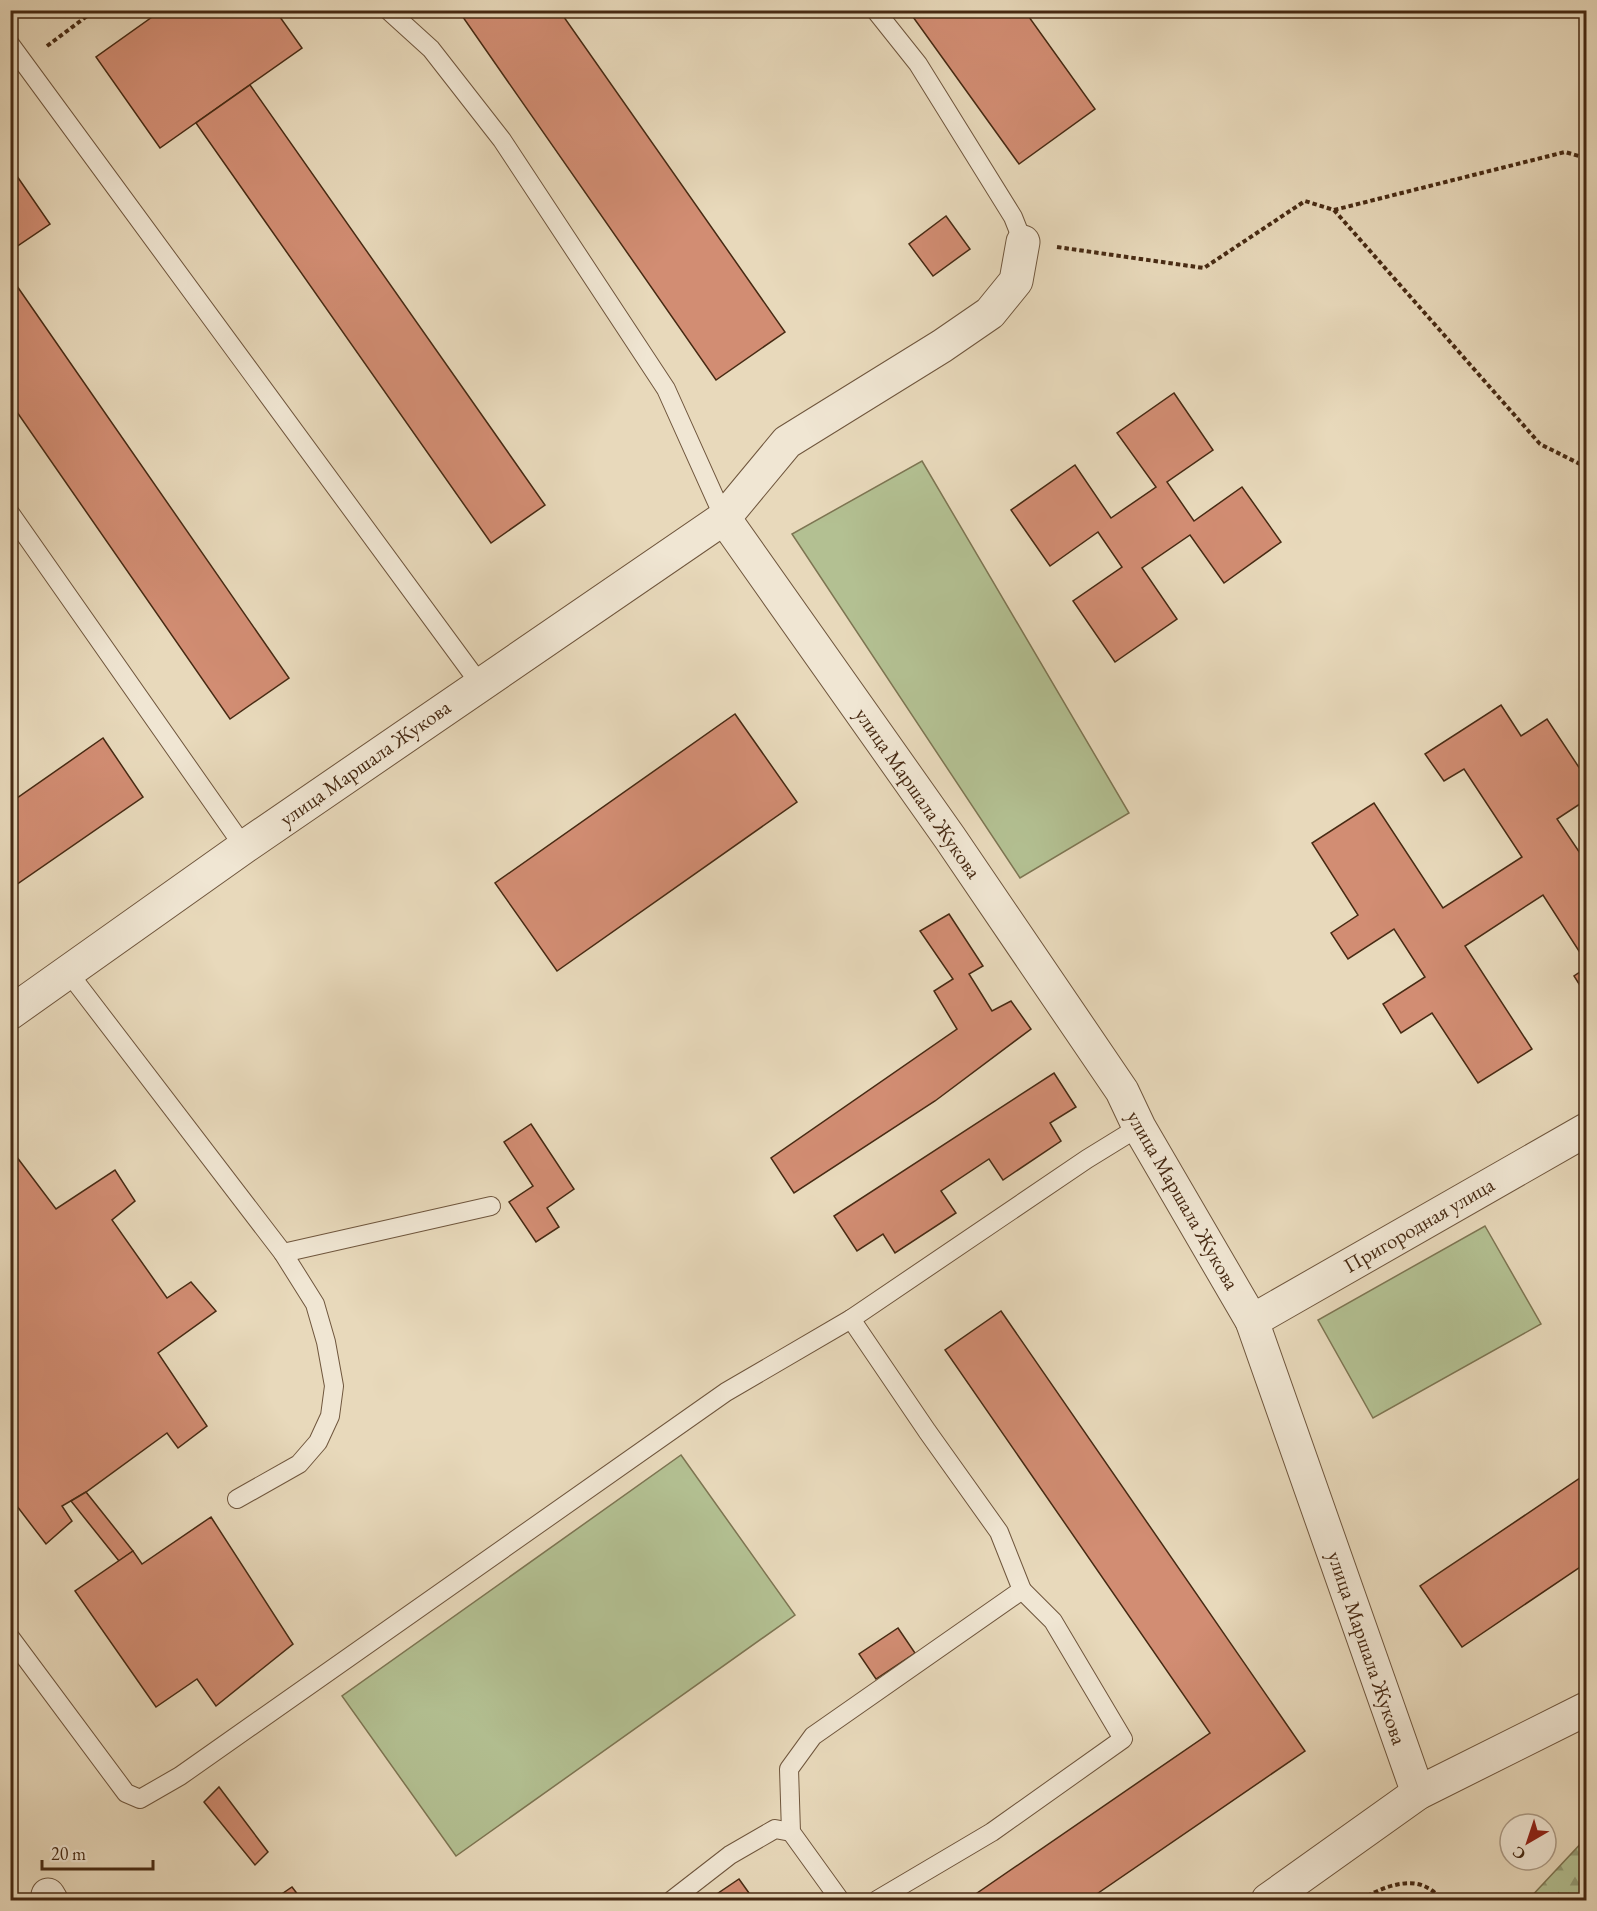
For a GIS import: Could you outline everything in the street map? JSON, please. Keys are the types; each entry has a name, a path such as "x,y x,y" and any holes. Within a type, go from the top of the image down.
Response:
{"street":[{"name":"улица Маршала Жукова","path":"10,1013 244,847 724,518 787,442 942,346 990,313 1016,281 1023,242"},
{"name":"улица Маршала Жукова","path":"724,518 950,838 1122,1091 1139,1127 1252,1321 1418,1793"},
{"name":"Пригородная улица","path":"1252,1321 1587,1130"},
{"path":"1269,1900 1418,1793 1587,1709"}],"lane":[{"path":"388,10 431,49 502,140 666,389 724,518"},
{"path":"875,10 924,74 1013,217 1023,242"},
{"path":"10,44 480,684"},
{"path":"10,513 244,847"},
{"path":"68,972 283,1253 315,1304 326,1342 334,1386 330,1416 318,1442 299,1464 237,1500"},
{"path":"10,1637 126,1793 141,1799 180,1776 726,1392 852,1319 1087,1159 1139,1127"},
{"path":"283,1253 491,1206"},
{"path":"852,1319 927,1431 999,1532 1022,1590 1053,1621 1123,1739 992,1832 877,1900"},
{"path":"840,1900 791,1832 789,1769 813,1736 1022,1590"},
{"path":"672,1900 739,1850 775,1829 791,1832"}],"path":[{"path":"25,62 94,10"},
{"path":"1023,242 1204,268 1305,201 1334,210 1565,152 1587,158"},
{"path":"1334,210 1540,444 1587,466"},
{"path":"1361,1900 1374,1892 1411,1882 1428,1888 1442,1900"}],"green space":[{"path":"922,461 1129,813 1020,878 792,534"},
{"path":"1485,1226 1541,1324 1373,1418 1318,1320"},
{"path":"681,1455 795,1615 456,1856 342,1696"},
{"path":"1586,1838 1586,1900 1528,1900 1554,1872 1558,1872 1558,1868"}],"building":[{"path":"162,10 275,10 302,48 160,148 96,57"},
{"path":"458,10 559,10 785,332 716,380"},
{"path":"908,10 1024,10 1095,109 1019,164"},
{"path":"250,85 545,505 491,543 196,123"},
{"path":"10,166 50,224 10,251"},
{"path":"946,216 970,249 933,276 909,244"},
{"path":"10,276 289,678 230,719 10,402"},
{"path":"1174,393 1213,450 1167,482 1194,521 1242,487 1281,542 1224,583 1190,535 1142,568 1177,619 1115,662 1073,601 1122,567 1098,532 1050,566 1011,510 1075,465 1111,518 1156,487 1117,433"},
{"path":"1501,705 1521,736 1547,719 1586,778 1586,800 1557,819 1586,862 1586,962 1543,895 1465,946 1532,1049 1478,1083 1432,1013 1401,1033 1383,1004 1425,977 1394,929 1348,959 1331,933 1358,915 1312,843 1374,803 1443,908 1522,857 1464,769 1444,781 1425,754"},
{"path":"735,714 797,802 557,971 495,883"},
{"path":"103,738 143,797 10,889 10,803"},
{"path":"949,914 983,966 969,974 992,1011 1011,1001 1031,1029 935,1101 794,1193 771,1158 957,1029 934,991 953,979 920,931"},
{"path":"1586,968 1586,995 1574,976"},
{"path":"1054,1073 1076,1107 1050,1123 1061,1141 1003,1180 989,1159 941,1191 956,1213 895,1253 883,1234 857,1251 834,1216"},
{"path":"531,1124 574,1189 547,1208 559,1227 536,1242 509,1202 533,1186 504,1142"},
{"path":"10,1148 56,1209 115,1170 135,1201 112,1220 167,1298 191,1282 216,1311 158,1353 207,1426 178,1448 167,1433 86,1492 62,1506 72,1521 46,1544 10,1497"},
{"path":"1001,1311 1305,1751 1088,1900 967,1900 1210,1733 945,1350"},
{"path":"1586,1474 1586,1563 1462,1647 1420,1586"},
{"path":"86,1492 133,1551 119,1561 71,1501"},
{"path":"211,1517 293,1644 216,1706 197,1679 156,1707 75,1591 133,1551 142,1564"},
{"path":"898,1628 915,1653 876,1679 859,1654"},
{"path":"219,1787 268,1852 255,1865 204,1802"},
{"path":"739,1879 754,1900 708,1900"},
{"path":"292,1887 302,1900 273,1900"}]}
